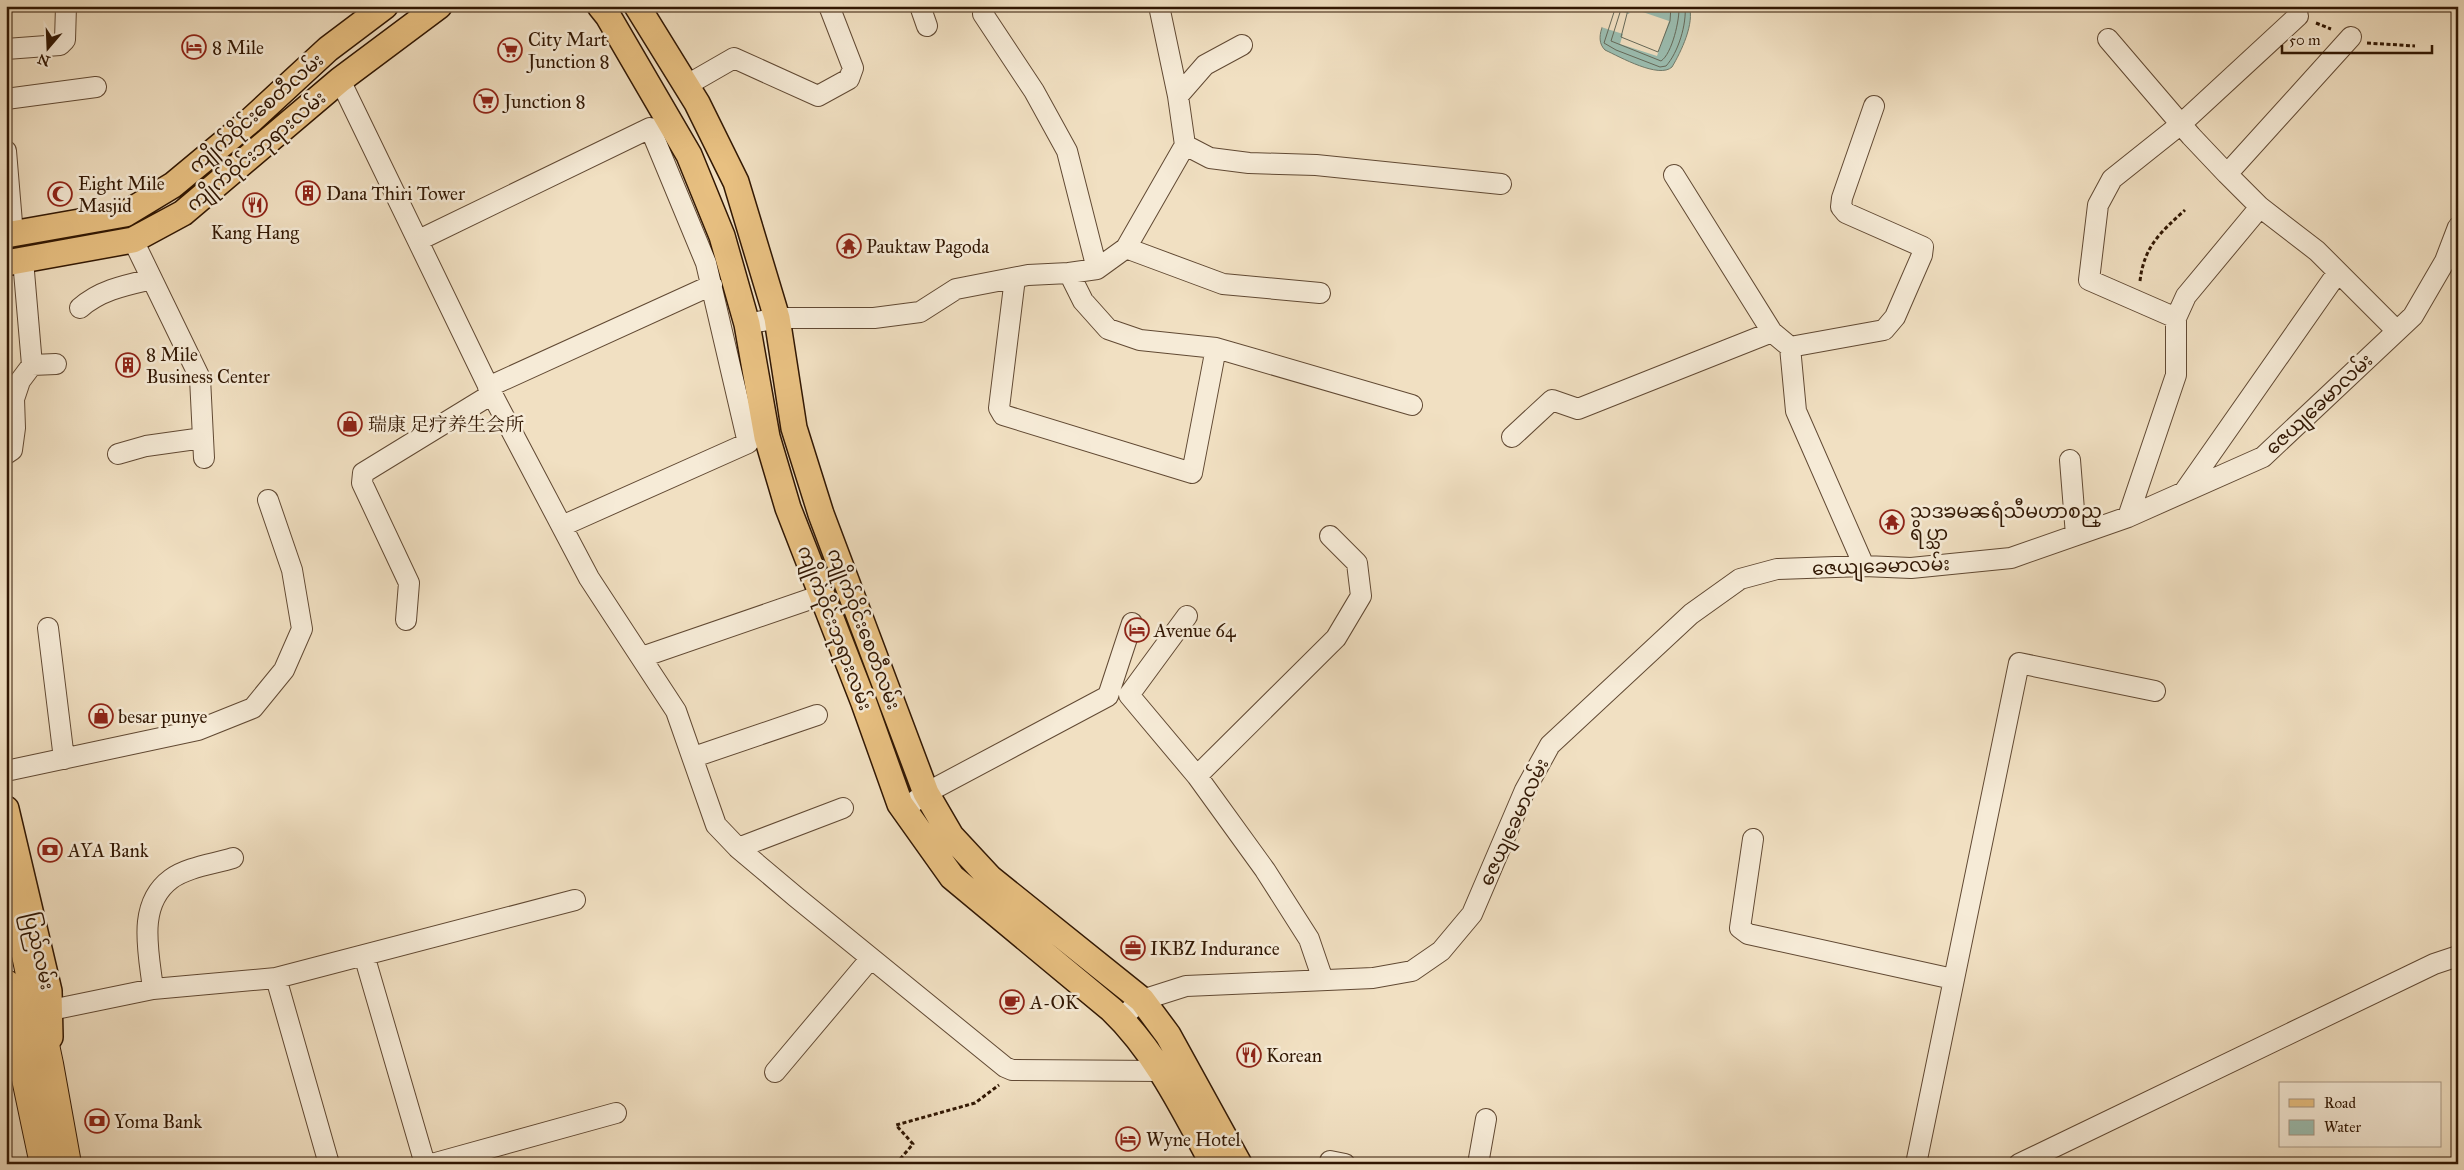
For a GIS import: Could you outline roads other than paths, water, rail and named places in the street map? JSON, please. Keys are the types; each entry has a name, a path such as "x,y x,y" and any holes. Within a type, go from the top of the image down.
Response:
{"highway":[{"name":"ပြည်လမ်း","path":"6,860 22,1004 37,1066 67,1164"},
{"name":"ပြည်လမ်း","path":"37,1066 44,1164"}],"main road":[{"name":"ကျိုက်ဝိုင်းစေတီလမ်း","path":"9,235 125,214 173,185 250,121 328,50 385,6"},
{"name":"ကျိုက်ဝိုင်းဘုရားလမ်း","path":"15,261 133,240 183,213 340,80 439,6"},
{"name":"ကျိုက်ဝိုင်းဘုရားလမ်း","path":"600,6 688,155 722,236 747,324 768,437 788,508 864,703 900,804 952,877 1133,1029 1161,1071 1214,1164"},
{"name":"ကျိုက်ဝိုင်းစေတီလမ်း","path":"637,6 686,85 736,182 777,318 794,428 821,514 926,793 951,836 990,878 1142,1000 1168,1035 1239,1164"},
{"path":"819,586 841,568"},
{"path":"864,703 890,694"},
{"name":"ပြည်လမ်း","path":"6,809 49,991 22,1004 37,1066"}],"street":[{"path":"6,49 60,45 65,40 66,6"},
{"path":"686,85 734,58 818,96 849,79 853,68 828,6"},
{"path":"920,6 927,26"},
{"path":"747,324 777,318 874,318 920,312 956,289 1015,278 1097,269 1126,248 1185,145 1178,96 1159,6"},
{"path":"983,14 1034,91 1067,151 1097,269"},
{"path":"2176,318 2089,280 2098,205 2112,179 2181,124 2298,16"},
{"path":"2227,174 2351,37"},
{"path":"2108,39 2227,174 2260,206 2318,251 2396,330"},
{"path":"1178,96 1205,65 1242,45"},
{"path":"340,80 419,240 490,391 589,578 676,711 694,757 716,825 738,848 870,958 979,1047 1012,1070 1161,1071"},
{"path":"6,99 96,87"},
{"path":"1790,347 1884,330 1896,317 1922,255 1923,247 1846,214 1842,207 1842,198 1874,106"},
{"path":"419,240 650,128 706,263 748,443 562,526"},
{"path":"1185,145 1210,158 1249,163 1316,165 1501,184"},
{"path":"6,151 9,235"},
{"path":"1674,174 1772,332 1790,347 1796,411 1864,566"},
{"path":"2128,517 2176,375 2176,318 2186,296 2260,206"},
{"name":"ဇေယျခေမာလမ်း","path":"1142,1000 1186,986 1372,978 1412,971 1441,951 1472,914 1525,790 1550,745 1691,614 1740,579 1777,569 1864,566 1911,568 2011,558 2128,517 2263,457 2413,316 2445,262 2458,227"},
{"path":"133,240 200,378 204,458"},
{"path":"1126,248 1223,284 1320,293"},
{"path":"6,454 12,450 16,428 14,399 20,381 32,365 15,261"},
{"path":"2184,492 2338,272"},
{"path":"1069,273 1083,301 1108,329 1140,340 1216,348 1412,405"},
{"path":"1015,278 999,408 1004,415 1192,473 1216,348"},
{"path":"80,308 89,300 117,287 152,279"},
{"path":"406,620 409,583 362,483 363,473 490,391 712,285"},
{"path":"1512,437 1552,400 1578,408 1681,366 1772,332"},
{"path":"32,365 56,364"},
{"path":"118,454 146,446 203,438"},
{"path":"2070,460 2076,535"},
{"path":"6,771 198,730 253,708 284,670 302,629 292,570 268,500"},
{"path":"1198,776 1336,638 1361,596 1357,562 1330,536"},
{"path":"642,657 819,586"},
{"path":"1187,616 1129,695 1198,776 1266,870 1309,939 1323,980"},
{"path":"904,809 926,793 1108,696 1132,623"},
{"path":"48,628 64,759"},
{"path":"1916,1164 2019,663 2155,691"},
{"path":"694,757 817,715"},
{"path":"738,848 842,808"},
{"path":"1753,839 1740,928 1748,934 1953,979"},
{"path":"153,989 147,923 154,900 170,880 183,873 234,858"},
{"path":"22,1004 153,989 276,978 575,900"},
{"path":"364,955 425,1164"},
{"path":"2019,1164 2434,964 2458,956"},
{"path":"776,1072 870,958"},
{"path":"276,978 330,1164"},
{"path":"1121,1018 1142,1000"},
{"path":"432,1164 616,1113"},
{"path":"1478,1164 1486,1119"}],"water":[{"path":"1611,6 1689,6 1689,29 1672,67 1666,70 1649,69 1629,62 1605,50 1600,40 1600,34"}],"place":[{"name":"8 Mile","path":"194,47"},
{"name":"City Mart Junction 8","path":"510,50"},
{"name":"Junction 8","path":"486,101"},
{"name":"Dana Thiri Tower","path":"308,193"},
{"name":"Eight Mile Masjid","path":"60,194"},
{"name":"Kang Hang","path":"255,205"},
{"name":"Pauktaw Pagoda","path":"849,246"},
{"name":"8 Mile Business Center","path":"128,365"},
{"name":"瑞康 足疗养生会所","path":"350,424"},
{"name":"သဒၶမၼရံသီမဟာစည္ ရိပ္သာ","path":"1892,522"},
{"name":"Avenue 64","path":"1137,630"},
{"name":"besar punye","path":"101,716"},
{"name":"AYA Bank","path":"50,850"},
{"name":"IKBZ Indurance","path":"1133,948"},
{"name":"A-OK","path":"1012,1002"},
{"name":"Korean","path":"1249,1055"},
{"name":"Yoma Bank","path":"97,1121"},
{"name":"Wyne Hotel","path":"1128,1139"}]}
